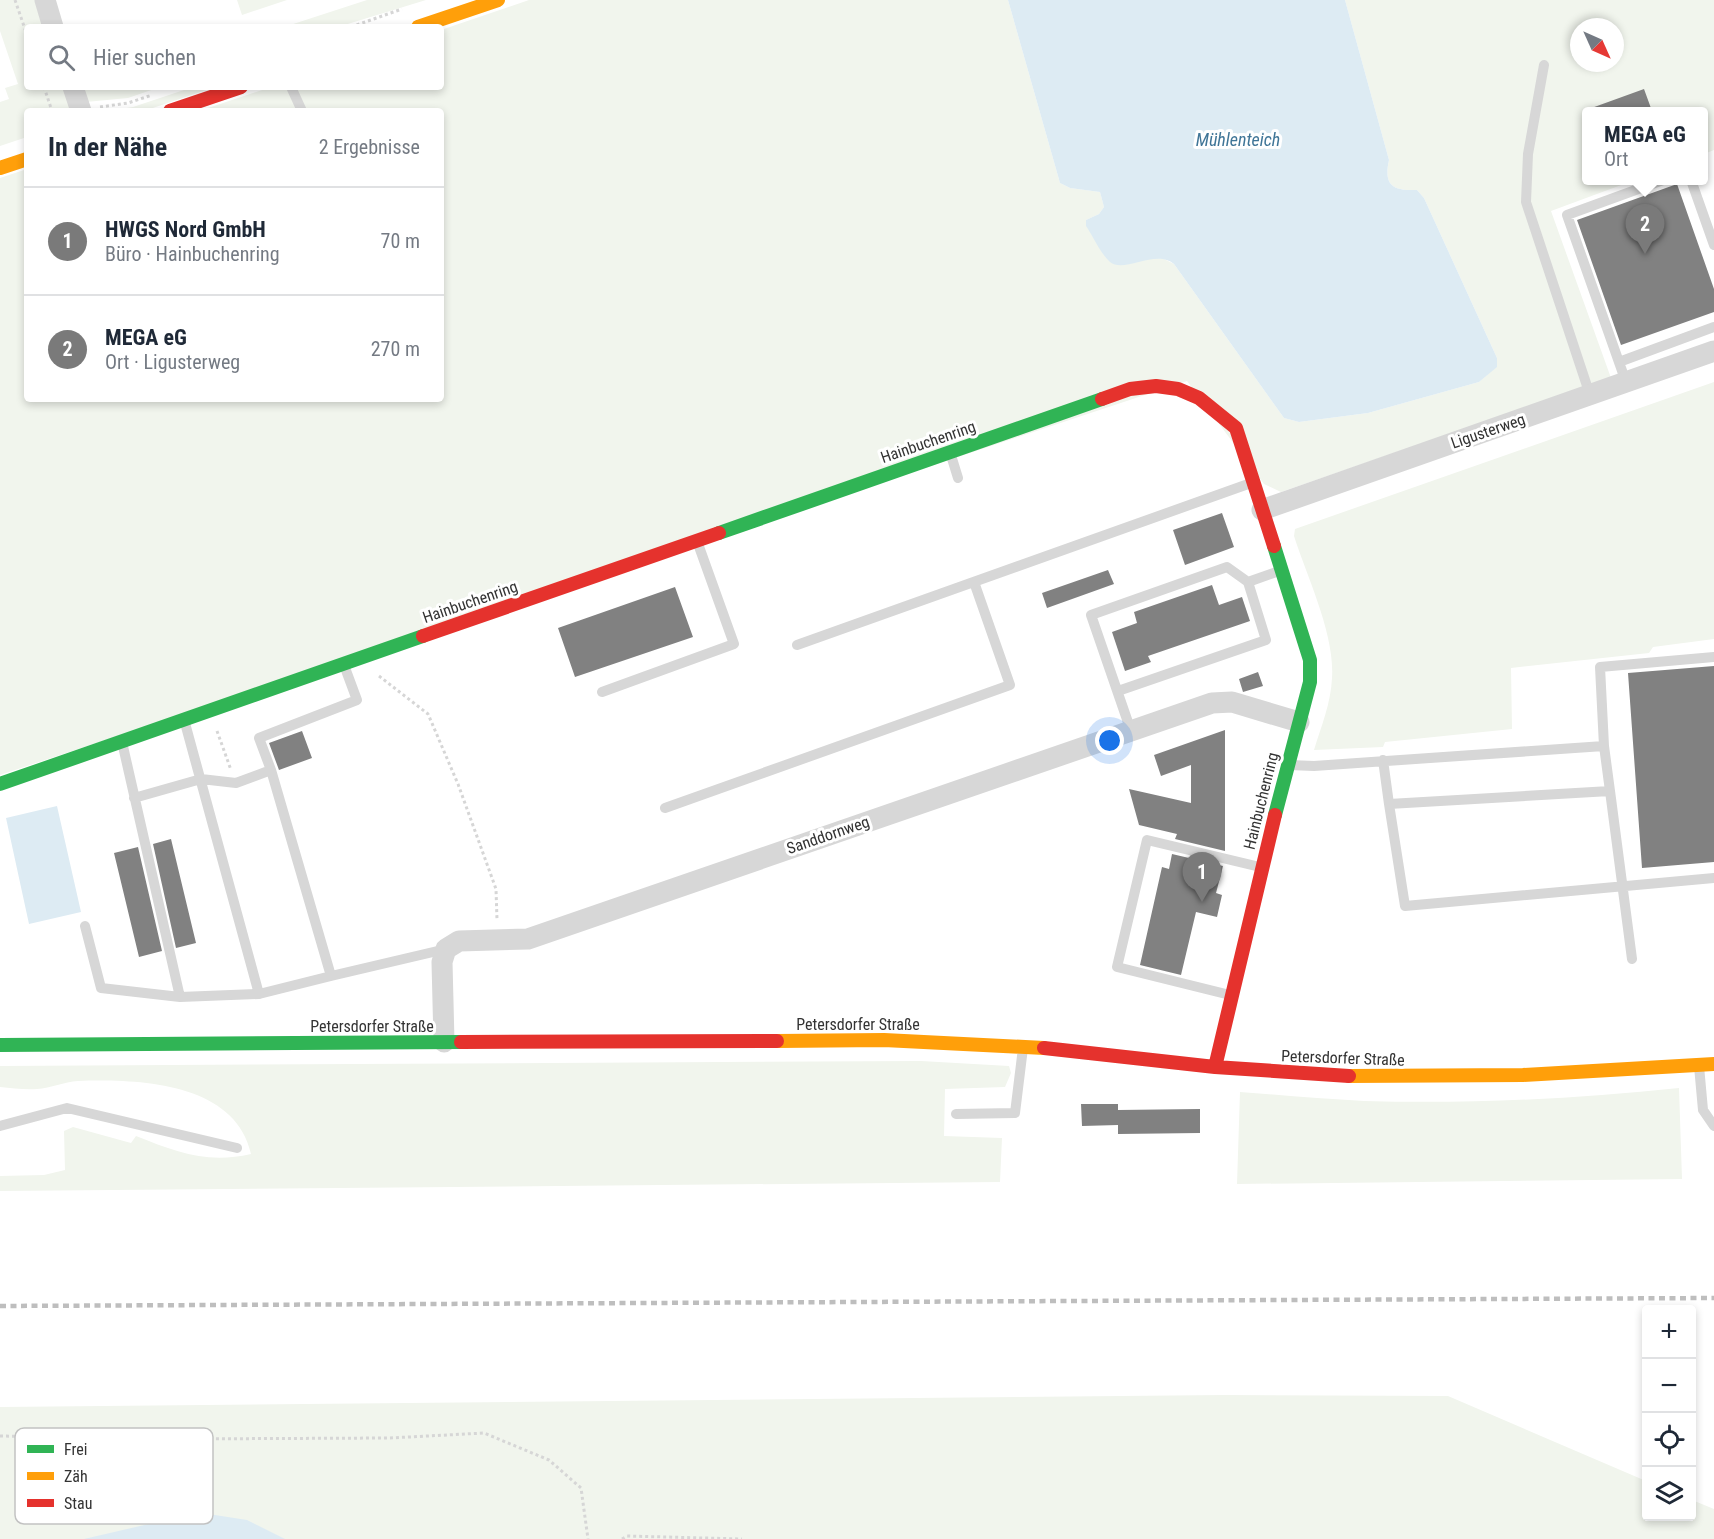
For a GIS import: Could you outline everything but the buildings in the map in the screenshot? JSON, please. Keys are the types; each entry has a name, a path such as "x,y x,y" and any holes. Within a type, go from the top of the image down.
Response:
{"street":[{"path":"45,0 52,24"},
{"path":"427,24 498,0"},
{"path":"75,90 87,108"},
{"path":"179,108 232,90"},
{"path":"0,168 24,160"},
{"name":"Ligusterweg","path":"1262,510 1714,351"},
{"name":"Hainbuchenring","path":"0,784 1130,389 1156,386 1178,389 1199,398 1236,428 1251,483 1262,510 1310,660 1310,682 1261,867 1215,1067"},
{"name":"Sanddornweg","path":"446,949 459,941 528,939 1212,703 1232,702 1299,722"},
{"path":"444,1042 442,962 446,949"},
{"name":"Petersdorfer Straße","path":"0,1045 884,1040 1023,1046 1215,1067 1306,1074 1435,1077 1522,1076 1714,1064"}],"lane":[{"path":"1544,65 1528,154 1526,202 1590,395"},
{"path":"292,90 302,108"},
{"path":"1626,382 1567,215 1649,185"},
{"path":"1693,185 1714,245"},
{"path":"1619,362 1714,327"},
{"path":"950,452 958,478"},
{"path":"797,645 1251,483"},
{"path":"603,692 734,644 697,541"},
{"path":"1118,692 1266,640 1248,582 1227,567 1091,615 1131,731"},
{"path":"1248,582 1282,570"},
{"path":"665,808 1010,685 974,582"},
{"path":"1632,959 1604,746 1600,667 1714,657"},
{"path":"331,976 271,770 259,738 357,700 343,664"},
{"path":"184,719 259,993"},
{"path":"122,741 180,997"},
{"path":"1287,764 1314,766 1604,746"},
{"path":"1383,760 1405,906 1714,878"},
{"path":"135,798 201,779 236,783 271,770"},
{"path":"1389,804 1610,791"},
{"path":"1230,995 1117,967 1147,840 1261,867"},
{"path":"85,926 101,988 180,997 259,993 446,949"},
{"path":"956,1114 1016,1113 1023,1046"},
{"path":"1699,1066 1703,1110 1714,1126"},
{"path":"0,1126 67,1108 237,1148"}],"path":[{"path":"15,0 24,26"},
{"path":"360,24 407,8"},
{"path":"45,90 51,108"},
{"path":"96,108 128,104 157,94"},
{"path":"365,656 372,672 391,684 428,714 458,784 496,889 498,940"},
{"path":"218,734 236,783"},
{"path":"213,1439 390,1438 484,1433 549,1460 581,1488 588,1539"},
{"path":"0,1436 15,1436"},
{"path":"622,1539 627,1536 742,1539"}],"shaded area":[{"path":"0,0 45,0 52,24 24,24 24,90 74,90 80,108 24,108 24,138 0,146 0,102 9,99 5,88 18,84 0,31"},
{"path":"237,0 287,0 242,15"},
{"path":"367,0 426,0 348,24 293,24"},
{"path":"529,0 1008,0 1060,183 1070,188 1100,192 1104,207 1099,214 1086,220 1174,264 1284,418 1299,422 1368,413 1479,382 1497,366 1497,358 1424,198 1417,190 1396,188 1389,181 1389,160 1345,0 1714,0 1714,150 1708,152 1708,107 1582,107 1582,185 1621,185 1551,211 1611,378 1281,492 1264,484 1187,381 0,775 0,178 24,170 24,402 444,402 444,108 208,108 262,90 444,90 444,29"},
{"path":"82,90 151,90 128,98 86,102"},
{"path":"184,90 206,90 153,108 126,108"},
{"path":"1714,382 1714,639 1653,647 1649,653 1511,668 1512,729 1385,742 1383,747 1314,750 1330,697 1332,661 1325,625 1294,536 1295,529"},
{"path":"921,1061 1009,1066 1011,1073 1005,1087 945,1089 944,1136 1002,1138 1000,1182 0,1191 0,1176 44,1175 65,1170 64,1131 73,1127 131,1143 136,1136 192,1155 220,1158 251,1154 241,1130 226,1112 205,1099 181,1090 128,1081 73,1082 37,1089 0,1087 0,1066"},
{"path":"1679,1088 1682,1179 1237,1184 1240,1092 1364,1101 1443,1102 1561,1098"},
{"path":"1225,1395 1448,1396 1642,1479 1642,1521 1696,1521 1696,1502 1714,1509 1714,1539 0,1539 0,1407"}],"water":[{"name":"Mühlenteich","path":"1008,0 1345,0 1389,160 1389,181 1396,188 1417,190 1424,198 1497,358 1497,367 1479,382 1368,413 1299,422 1284,418 1174,264 1158,259 1116,265 1106,258 1100,249 1086,226 1086,220 1099,214 1104,207 1100,192 1070,188 1060,183"},
{"path":"57,806 81,912 29,924 6,818"},
{"path":"213,1515 247,1520 285,1539 84,1539 149,1524 213,1524"}],"railway":[{"path":"0,1306 1714,1298"}],"traffic: fast":[{"path":"719,533 1102,399"},
{"path":"1274,546 1310,660 1310,682 1275,815"},
{"path":"0,784 423,636"},
{"path":"0,1045 461,1042"}],"traffic: slow":[{"path":"427,24 498,0"},
{"path":"0,168 24,160"},
{"path":"777,1041 884,1040 1044,1048"},
{"path":"1349,1076 1523,1075 1714,1064"}],"traffic: jam":[{"path":"179,108 232,90"},
{"path":"1102,399 1130,389 1156,386 1178,389 1199,398 1236,428 1274,546"},
{"path":"423,636 719,533"},
{"path":"1215,1067 1275,815"},
{"path":"461,1042 777,1041"},
{"path":"1044,1048 1215,1067 1349,1076"}],"place":[{"name":"MEGA eG","path":"1645,254"},
{"name":"HWGS Nord GmbH","path":"1202,902"}]}
